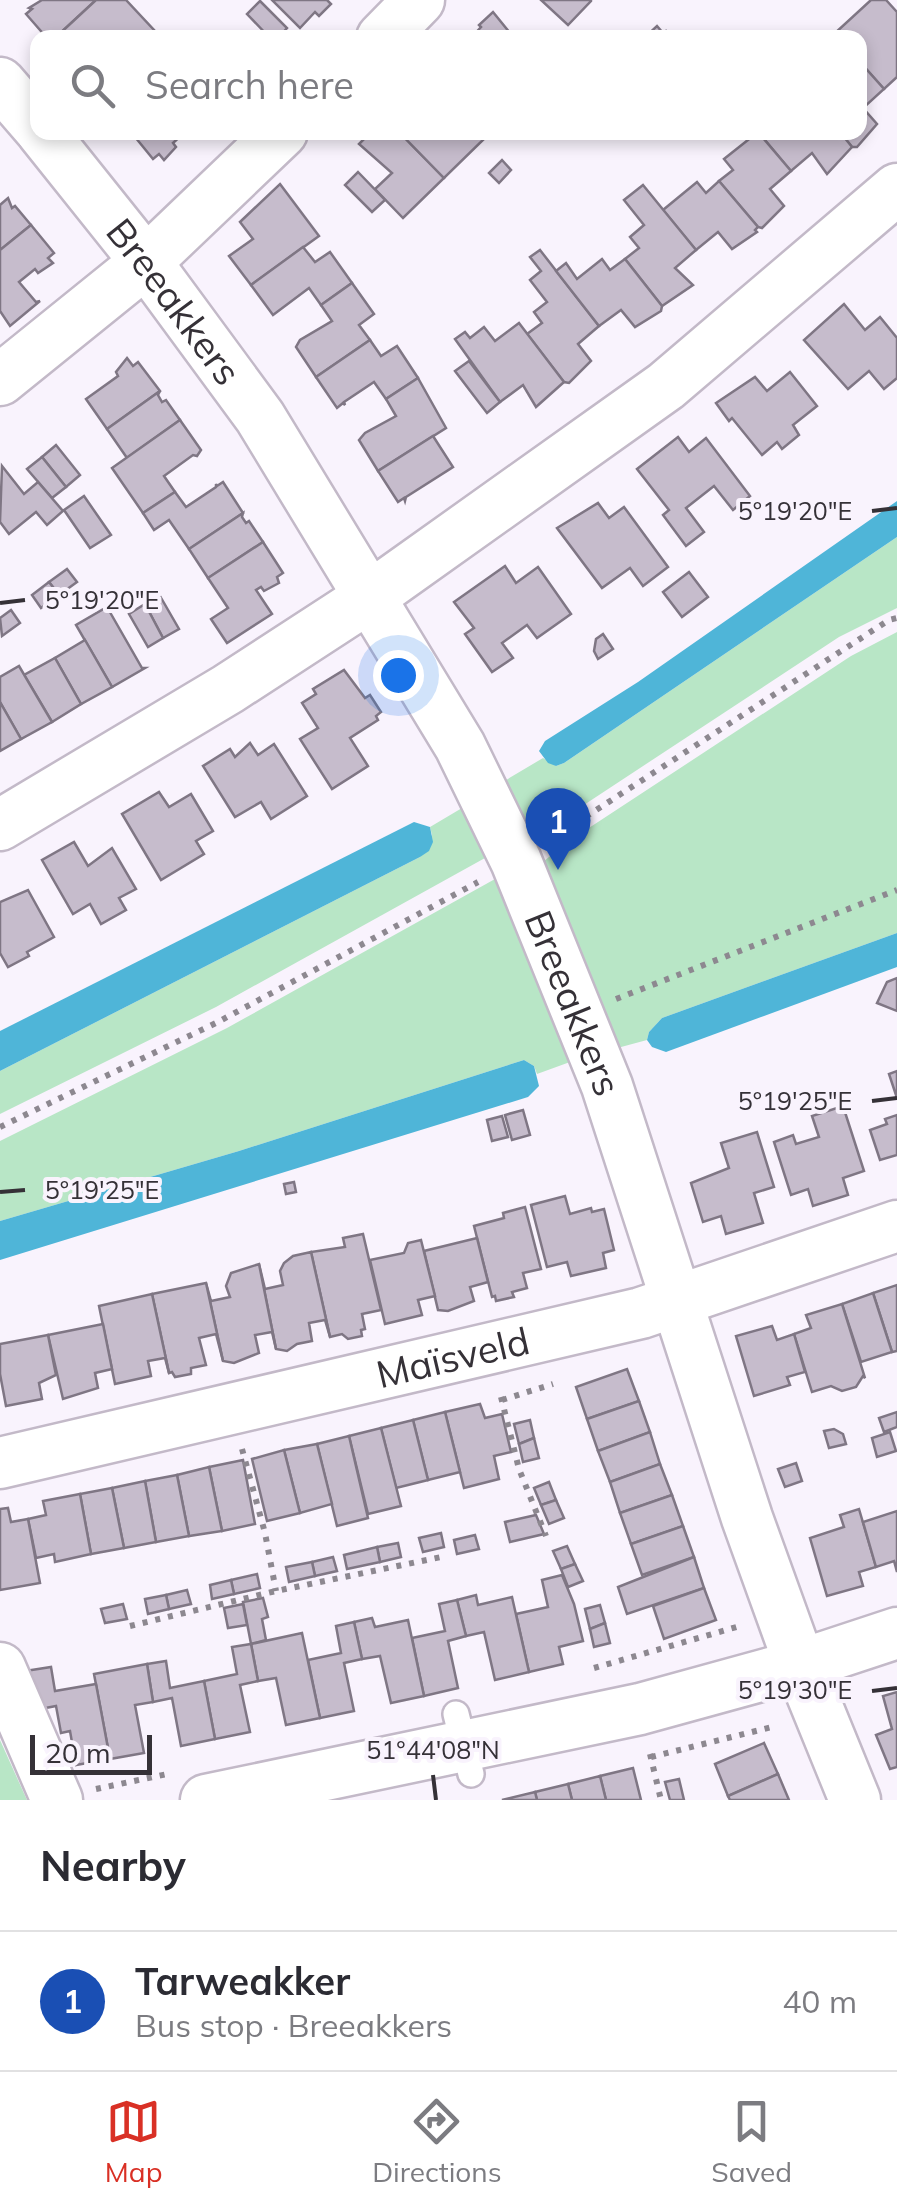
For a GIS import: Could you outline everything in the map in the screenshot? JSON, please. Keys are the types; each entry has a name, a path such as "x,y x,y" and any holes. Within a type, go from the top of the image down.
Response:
{"street":[{"path":"390,30 420,0"},
{"name":"Breeakkers","path":"0,83 30,118"},
{"name":"Breeakkers","path":"48,140 146,262 260,416 460,746 488,876 607,1086 747,1518 800,1665 855,1800"},
{"path":"0,380 146,262 274,140"},
{"path":"0,824 228,689 371,596 666,386 897,189"},
{"name":"Maïsveld","path":"0,1462 236,1423 484,1349 640,1313 897,1226"},
{"path":"206,1800 640,1709 800,1665 897,1633"},
{"path":"0,1668 57,1800"}],"path":[{"path":"0,1128 216,1023 488,876 897,618"},
{"path":"606,1003 897,890"},
{"path":"484,1349 508,1416 520,1469 546,1536"},
{"path":"236,1423 276,1591"},
{"path":"130,1626 446,1556"}],"green space":[{"path":"897,537 897,608 839,637 555,824 524,834 501,783 543,758 556,766 564,763"},
{"path":"897,632 897,933 662,1018 647,1040 610,1050 538,866 566,843 851,656"},
{"path":"462,808 485,858 216,1007 0,1114 0,1071 420,857 432,835 430,827"},
{"path":"495,879 570,1062 537,1074 534,1066 524,1060 239,1151 0,1221 0,1141 227,1028"},
{"path":"0,1740 27,1800 0,1800"}],"water":[{"path":"897,501 897,537 564,763 548,763 539,751 545,741 638,682"},
{"path":"414,822 430,827 433,842 420,857 0,1071 0,1031"},
{"path":"897,933 897,967 666,1052 652,1047 647,1040 662,1018"},
{"path":"524,1060 534,1066 539,1086 528,1097 0,1260 0,1221 239,1151"}],"building":[{"path":"42,0 96,0 64,30 40,30 26,14 32,9 29,8"},
{"path":"96,0 126,0 154,30 64,30"},
{"path":"272,0 327,0 331,4 319,16 315,12 300,28"},
{"path":"541,0 591,0 591,1 568,25"},
{"path":"871,0 886,0 897,12 897,77 884,89 867,70 867,30 838,30"},
{"path":"260,1 287,28 262,30 247,14"},
{"path":"493,12 508,30 478,30"},
{"path":"867,70 884,89 867,104"},
{"path":"867,113 877,124 867,136"},
{"path":"138,140 176,140 173,143 176,147 164,160 159,154 153,159"},
{"path":"363,140 407,140 444,178 403,218 375,189 392,173 359,144"},
{"path":"407,140 483,140 444,178"},
{"path":"748,140 765,140 791,171 770,189 784,206 762,228 719,181 733,170 724,159"},
{"path":"765,140 846,140 852,147 827,174 812,153 791,171"},
{"path":"846,140 863,140 857,147"},
{"path":"502,160 511,170 499,183 489,173"},
{"path":"358,172 385,200 372,212 345,185"},
{"path":"719,181 758,227 757,232 732,249 718,232 696,250 663,210 697,182 706,193"},
{"path":"280,184 319,236 251,285 229,256 253,239 240,222"},
{"path":"643,185 696,250 675,268 693,285 662,306 625,259 639,248 630,237 644,225 624,200"},
{"path":"8,198 12,208 15,206 31,225 0,250 0,205"},
{"path":"31,225 54,253 48,258 53,263 38,273 35,269 19,282 36,302 40,301 10,326 0,311 0,250"},
{"path":"303,247 315,262 330,252 352,283 321,305 309,288 273,315 251,285"},
{"path":"540,250 599,326 578,344 591,361 569,383 564,382 527,334 542,323 534,312 547,302 530,280 541,271 530,257"},
{"path":"602,259 610,270 625,259 662,306 661,311 635,327 621,310 599,326 556,271 566,263 577,279"},
{"path":"352,283 374,314 359,325 370,340 316,377 296,347 300,340 332,321 321,305"},
{"path":"844,304 865,330 880,317 897,338 897,378 884,389 869,371 848,389 804,340"},
{"path":"519,323 564,382 536,407 523,385 500,402 455,339 465,332 470,338 484,327 495,341"},
{"path":"370,340 381,356 397,346 418,378 386,399 374,382 337,408 316,377"},
{"path":"127,358 133,366 138,362 160,391 107,429 86,399 118,376 116,372"},
{"path":"469,361 500,402 487,413 455,371"},
{"path":"790,372 817,406 793,425 799,435 782,449 777,442 762,455 716,403 755,377 767,391"},
{"path":"418,378 446,428 378,471 359,440 396,416 386,399"},
{"path":"160,391 162,402 166,400 180,420 127,458 107,429"},
{"path":"180,420 201,450 164,476 175,492 143,513 112,468"},
{"path":"433,436 453,467 398,502 378,471"},
{"path":"678,437 689,452 706,438 750,496 733,510 714,486 686,508 704,532 686,546 663,515 669,510 637,469"},
{"path":"56,445 80,475 66,487 42,457"},
{"path":"42,457 66,487 52,498 27,469"},
{"path":"2,466 24,494 38,482 63,511 47,525 36,512 9,534 0,522"},
{"path":"223,482 243,513 189,549 169,520 154,530 143,513 175,492 186,507"},
{"path":"84,496 111,535 90,548 64,510"},
{"path":"598,503 609,518 624,507 668,567 643,586 630,568 602,588 557,528"},
{"path":"243,513 246,523 249,521 263,542 208,578 189,549"},
{"path":"263,542 283,573 277,577 279,583 264,591 261,587 256,590 272,614 227,643 211,619 228,608 208,578"},
{"path":"505,566 516,583 538,567 571,614 537,638 527,625 502,643 513,658 492,672 465,634 474,628 454,602"},
{"path":"67,569 77,582 59,595 49,582"},
{"path":"689,572 708,597 682,617 663,592"},
{"path":"49,582 59,595 41,608 32,595"},
{"path":"160,596 179,629 163,638 145,604"},
{"path":"145,604 163,638 148,647 129,614"},
{"path":"107,607 145,668 112,687 76,625"},
{"path":"11,610 20,623 2,636 0,618"},
{"path":"603,634 613,649 598,659 594,651 596,639"},
{"path":"85,640 112,687 81,704 55,658"},
{"path":"55,658 81,704 52,722 24,675"},
{"path":"19,666 52,722 21,739 0,702 0,677"},
{"path":"344,670 381,712 376,716 378,720 350,738 368,766 332,789 300,739 318,728 302,703 316,694 313,689"},
{"path":"0,702 21,739 0,751"},
{"path":"250,743 258,755 274,744 307,796 271,819 261,802 235,817 203,766 230,749 235,757"},
{"path":"159,792 169,807 191,794 213,831 196,841 204,854 161,880 122,814"},
{"path":"74,842 88,866 112,848 136,889 119,898 126,910 101,924 90,904 73,914 42,860"},
{"path":"28,890 54,937 8,967 0,953 0,902"},
{"path":"897,978 897,1011 877,1003 887,982"},
{"path":"897,1071 897,1098 889,1074"},
{"path":"843,1106 864,1171 843,1178 848,1195 813,1206 808,1189 791,1195 774,1142 793,1135 796,1144 819,1137 812,1116"},
{"path":"523,1110 530,1135 512,1140 505,1115"},
{"path":"897,1115 897,1155 880,1160 870,1130 887,1124 885,1119"},
{"path":"502,1116 508,1137 492,1141 487,1120"},
{"path":"757,1132 774,1187 754,1193 763,1223 726,1234 721,1216 703,1222 691,1183 729,1168 721,1143"},
{"path":"294,1182 296,1192 286,1194 284,1184"},
{"path":"565,1196 570,1214 604,1209 614,1250 603,1253 606,1268 571,1276 567,1262 547,1267 531,1205"},
{"path":"525,1207 541,1269 523,1273 527,1288 512,1292 514,1297 496,1301 474,1226"},
{"path":"363,1234 381,1310 362,1314 362,1336 330,1337 311,1252 345,1247 343,1238"},
{"path":"477,1238 488,1282 470,1287 474,1301 448,1311 438,1310 424,1251"},
{"path":"421,1240 435,1296 418,1300 422,1315 385,1324 370,1260 404,1253 408,1243"},
{"path":"311,1252 330,1337 325,1320 309,1323 312,1341 287,1351 276,1349 259,1264 265,1289 283,1285 280,1271 284,1263 293,1256"},
{"path":"259,1264 276,1349 272,1332 255,1335 259,1353 234,1363 223,1361 206,1283 211,1301 230,1297 226,1286 231,1273"},
{"path":"206,1283 223,1361 216,1334 199,1338 206,1365 175,1377 169,1373 152,1294"},
{"path":"897,1285 897,1351 892,1352 873,1293"},
{"path":"873,1293 892,1352 861,1362 842,1304"},
{"path":"152,1294 169,1373 165,1358 148,1361 151,1376 115,1384 99,1306"},
{"path":"842,1304 865,1378 856,1387 842,1391 831,1386 812,1392 794,1334 811,1328 806,1315"},
{"path":"103,1324 112,1369 95,1373 98,1388 63,1399 48,1335"},
{"path":"772,1326 777,1340 794,1334 805,1372 787,1377 790,1385 754,1396 736,1336"},
{"path":"48,1335 56,1375 39,1383 42,1399 6,1406 0,1344"},
{"path":"627,1369 639,1401 587,1419 576,1387"},
{"path":"639,1401 650,1432 598,1451 587,1419"},
{"path":"480,1404 485,1418 502,1414 511,1452 494,1456 499,1479 464,1488 445,1412"},
{"path":"445,1412 460,1472 428,1480 413,1420"},
{"path":"897,1412 897,1427 884,1432 879,1418"},
{"path":"413,1420 428,1480 396,1488 381,1428"},
{"path":"530,1420 534,1438 519,1444 514,1424"},
{"path":"381,1428 401,1506 368,1514 349,1436"},
{"path":"834,1429 843,1434 846,1444 829,1448 824,1431"},
{"path":"650,1432 660,1464 610,1482 598,1451"},
{"path":"890,1432 896,1451 877,1457 872,1438"},
{"path":"349,1436 368,1518 337,1526 317,1444"},
{"path":"534,1438 539,1458 523,1462 519,1444"},
{"path":"317,1444 332,1504 300,1513 284,1450"},
{"path":"284,1450 300,1513 267,1521 252,1459"},
{"path":"243,1460 255,1524 222,1531 209,1467"},
{"path":"796,1463 802,1481 785,1487 778,1469"},
{"path":"660,1464 672,1495 620,1513 610,1482"},
{"path":"209,1467 222,1531 189,1536 177,1475"},
{"path":"177,1475 189,1536 156,1542 145,1481"},
{"path":"145,1481 156,1542 124,1548 112,1488"},
{"path":"549,1482 556,1500 541,1505 534,1488"},
{"path":"112,1488 124,1548 91,1554 80,1494"},
{"path":"80,1494 91,1554 55,1562 54,1554 36,1558 28,1519 46,1515 43,1501"},
{"path":"672,1495 683,1526 631,1544 620,1513"},
{"path":"556,1500 564,1518 549,1524 541,1505"},
{"path":"8,1508 11,1522 28,1519 40,1583 0,1590 0,1509"},
{"path":"859,1509 876,1567 859,1572 863,1586 827,1596 810,1538 844,1527 840,1515"},
{"path":"897,1511 897,1572 894,1561 876,1567 863,1522"},
{"path":"536,1515 544,1534 510,1542 505,1522"},
{"path":"683,1526 694,1557 642,1575 631,1544"},
{"path":"441,1533 444,1547 423,1552 419,1538"},
{"path":"475,1535 479,1549 457,1554 454,1540"},
{"path":"398,1543 401,1557 380,1562 377,1547"},
{"path":"567,1546 575,1564 561,1569 553,1551"},
{"path":"377,1547 380,1562 347,1569 344,1555"},
{"path":"333,1557 337,1571 315,1576 312,1562"},
{"path":"694,1557 704,1588 627,1614 618,1587"},
{"path":"312,1562 315,1576 289,1582 286,1567"},
{"path":"575,1564 583,1581 568,1587 561,1569"},
{"path":"257,1574 260,1588 234,1594 231,1580"},
{"path":"562,1575 583,1641 559,1647 563,1664 529,1672 516,1614 548,1607 542,1580"},
{"path":"231,1580 234,1594 212,1599 210,1585"},
{"path":"704,1588 716,1620 664,1639 653,1606"},
{"path":"187,1590 191,1604 169,1609 166,1595"},
{"path":"166,1595 169,1609 148,1614 145,1599"},
{"path":"476,1595 478,1605 512,1597 529,1672 495,1680 484,1632 466,1636 457,1600"},
{"path":"263,1598 268,1617 262,1619 266,1640 251,1644 243,1602"},
{"path":"457,1600 466,1636 448,1641 458,1688 424,1696 412,1638 445,1631 439,1604"},
{"path":"123,1604 127,1619 105,1623 101,1609"},
{"path":"243,1604 247,1625 228,1628 224,1608"},
{"path":"600,1605 605,1623 590,1629 585,1609"},
{"path":"372,1618 375,1627 408,1620 424,1696 391,1703 380,1656 362,1659 354,1622"},
{"path":"354,1622 362,1659 344,1663 354,1711 320,1718 308,1660 341,1653 336,1626"},
{"path":"605,1623 610,1643 594,1647 590,1629"},
{"path":"302,1633 320,1718 286,1725 276,1678 258,1681 251,1644"},
{"path":"251,1644 258,1681 240,1685 250,1732 215,1739 204,1681 237,1674 232,1647"},
{"path":"166,1661 170,1688 204,1681 215,1739 181,1746 172,1698 153,1702 147,1664"},
{"path":"147,1664 153,1702 135,1705 144,1753 110,1759 94,1674"},
{"path":"51,1667 55,1691 96,1684 110,1759 76,1765 70,1731 61,1733 56,1706 35,1710 19,1672"},
{"path":"897,1692 897,1767 890,1769 876,1735 892,1729 883,1696"},
{"path":"764,1743 778,1774 728,1796 715,1764"},
{"path":"633,1768 641,1800 606,1800 600,1776"},
{"path":"778,1774 789,1800 730,1800 728,1796"},
{"path":"600,1776 606,1800 572,1800 568,1784"},
{"path":"679,1779 684,1800 670,1800 665,1782"},
{"path":"568,1784 572,1800 537,1800 535,1792"},
{"path":"535,1792 537,1800 502,1800"}],"place":[{"name":"Tarweakker","path":"558,870"}]}
